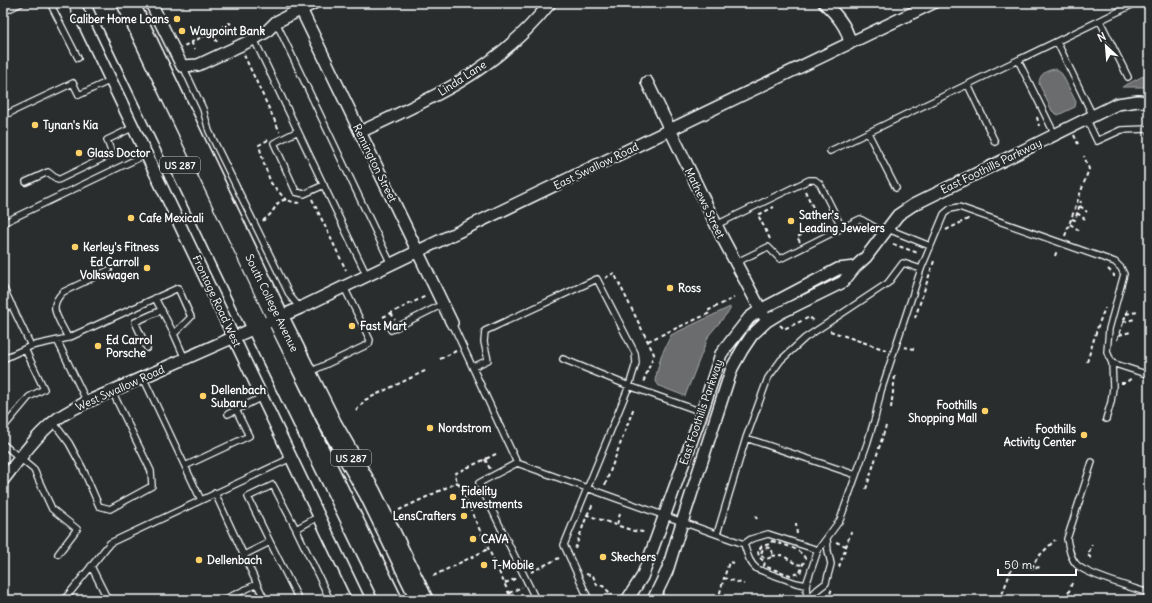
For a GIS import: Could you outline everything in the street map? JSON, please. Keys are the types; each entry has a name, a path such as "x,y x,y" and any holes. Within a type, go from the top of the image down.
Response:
{"highway":[{"name":"South College Avenue","path":"103,3 391,600"},
{"name":"South College Avenue","path":"128,3 278,318 331,424 370,493 422,600"}],"street":[{"name":"Frontage Road West","path":"74,3 234,337 318,517 359,600"},
{"path":"151,3 182,66 198,65 254,39 266,32 276,22 300,6 314,3"},
{"name":"Linda Lane","path":"360,132 433,97 485,64 526,29 550,3"},
{"path":"824,3 837,17 844,28 850,39 849,44"},
{"name":"East Swallow Road","path":"258,326 367,276 933,3"},
{"name":"Remington Street","path":"300,6 452,323"},
{"name":"Mathews Street","path":"647,82 735,263 767,321"},
{"name":"East Foothills Parkway","path":"653,600 667,571 732,368 752,336 767,321 780,313 843,282 855,267 866,257 898,215 912,205 1117,104 1138,101 1149,102"},
{"name":"East Foothills Parkway","path":"627,600 642,577 702,412 721,354 749,318 760,310 838,269 855,267"},
{"name":"West Swallow Road","path":"3,480 41,433 64,414 87,402 258,326"}],"lane":[{"path":"3,12 21,3"},
{"path":"50,3 78,58"},
{"path":"830,151 1136,3"},
{"path":"1100,21 1128,77"},
{"path":"276,22 391,264"},
{"path":"254,39 367,276"},
{"path":"1057,42 1090,118 1097,142 1121,130 1148,129 1149,131"},
{"path":"1018,60 1055,135"},
{"path":"182,66 203,109 209,131 290,296 300,308"},
{"path":"3,116 73,83 79,95 111,79"},
{"path":"968,85 995,142"},
{"path":"26,182 48,172 58,180 112,154 107,140 134,127"},
{"path":"298,130 274,143 296,192 304,194 324,185"},
{"path":"868,133 896,188"},
{"path":"3,223 147,154"},
{"path":"716,225 809,180 815,180 820,184 842,228"},
{"path":"807,600 806,585 818,550 840,520 875,418 880,392 921,269 944,214 950,209 959,207 1115,262 1121,268 1124,274 1109,330 1107,352 1112,363 1113,388 1106,419"},
{"path":"735,263 768,247 780,259 860,219 886,231 930,246"},
{"path":"717,534 746,438 768,378 781,360 805,338 888,283 903,262 921,269"},
{"path":"68,338 55,309 59,296 63,292 109,270"},
{"path":"473,367 488,360 484,342 485,331 597,279 635,353 636,363 629,386 564,545 588,598 578,600"},
{"path":"3,287 12,305 44,389 29,397 3,428"},
{"path":"306,374 369,344 370,340 344,287"},
{"path":"3,359 28,347 68,338 178,288 191,317 174,334"},
{"path":"155,298 185,359"},
{"path":"391,330 443,304"},
{"path":"3,310 12,305"},
{"path":"148,348 135,322 162,310"},
{"path":"452,323 517,464 744,544"},
{"path":"57,340 87,402"},
{"path":"563,359 629,386 702,412"},
{"path":"1112,363 1149,375"},
{"path":"143,377 201,500"},
{"path":"53,422 69,443 83,469 99,506 110,509 152,486 151,471 112,391"},
{"path":"228,414 262,397"},
{"path":"185,466 249,436 236,410"},
{"path":"746,438 856,475"},
{"path":"3,444 34,470 52,509 77,529 58,554"},
{"path":"64,600 110,543 291,458"},
{"path":"1092,462 1067,539 1069,552 1077,565 1090,572 1149,594 1147,600"},
{"path":"517,464 479,483 536,600"},
{"path":"299,600 248,497 273,485 330,600"},
{"path":"215,493 265,600"},
{"path":"296,529 318,517"},
{"path":"744,544 751,539 768,534 818,550"},
{"path":"807,600 826,583 831,564 827,539"},
{"path":"244,555 270,542"},
{"path":"744,544 752,566 757,570 806,585"},
{"path":"91,566 108,600"},
{"path":"223,600 257,584"}],"path":[{"path":"181,47 230,24 233,30 240,36"},
{"path":"229,32 233,30"},
{"path":"212,32 219,47"},
{"path":"191,42 194,49"},
{"path":"242,52 280,132 284,130"},
{"path":"1074,134 1078,144"},
{"path":"272,137 259,145 271,183 286,200 297,204 304,201"},
{"path":"1065,236 1089,169 1084,156"},
{"path":"799,195 810,189"},
{"path":"806,191 825,231"},
{"path":"312,199 346,270"},
{"path":"263,221 272,212 275,205 286,200"},
{"path":"1072,218 1075,220 1081,202"},
{"path":"772,246 758,215 778,205"},
{"path":"1080,206 1087,212"},
{"path":"1077,213 1085,219"},
{"path":"944,231 968,219 975,222"},
{"path":"1070,224 1080,231"},
{"path":"806,240 800,243 797,237 822,225"},
{"path":"819,234 829,229"},
{"path":"893,244 918,253"},
{"path":"1051,249 1063,253"},
{"path":"1055,256 1057,250"},
{"path":"912,324 935,258"},
{"path":"1102,267 1109,269 1114,275 1114,283"},
{"path":"605,278 614,273 654,354 643,384"},
{"path":"383,316 426,296"},
{"path":"648,342 710,313 709,310 734,298"},
{"path":"1087,362 1098,326 1107,304"},
{"path":"1116,341 1128,309"},
{"path":"391,312 395,321"},
{"path":"1126,314 1138,312"},
{"path":"807,313 815,325"},
{"path":"780,325 784,328 810,317"},
{"path":"1124,322 1135,319"},
{"path":"830,331 886,350"},
{"path":"1119,335 1131,332"},
{"path":"903,351 905,346 914,349"},
{"path":"440,359 456,351"},
{"path":"356,411 365,400 427,370"},
{"path":"891,408 895,375"},
{"path":"1120,383 1125,383 1132,378 1137,380"},
{"path":"605,485 634,407"},
{"path":"866,489 886,426"},
{"path":"615,444 620,446"},
{"path":"496,454 454,474 512,600"},
{"path":"485,459 491,470"},
{"path":"399,510 458,482"},
{"path":"574,551 587,515 593,504"},
{"path":"617,524 620,514"},
{"path":"587,515 634,531 644,532"},
{"path":"796,523 798,538"},
{"path":"839,567 851,532"},
{"path":"1032,568 1037,558 1055,540"},
{"path":"772,542 798,550 805,558 804,566 800,573 790,575 764,566 765,562 760,559 758,551 765,544 770,544 772,542"},
{"path":"836,542 846,546"},
{"path":"765,544 766,548 770,549 772,552 772,556"},
{"path":"1091,558 1088,555 1092,544"},
{"path":"762,552 766,548"},
{"path":"433,576 488,549"},
{"path":"758,551 762,552"},
{"path":"762,552 763,557"},
{"path":"763,557 768,559 772,556 782,554 796,564 804,566"},
{"path":"530,572 559,558"},
{"path":"718,600 729,562 734,563"},
{"path":"1000,600 1014,562 1032,568 1042,568"},
{"path":"585,574 593,576 598,585"},
{"path":"505,584 517,578"},
{"path":"724,578 744,584"},
{"path":"1066,600 1073,580"},
{"path":"593,587 598,585 603,586 612,595"},
{"path":"828,600 833,586"},
{"path":"509,594 522,587"}],"shaded area":[{"path":"1056,69 1062,74 1076,102 1075,107 1058,115 1052,111 1039,84 1040,78 1044,73 1049,70"},
{"path":"1149,73 1149,87 1122,87"},
{"path":"730,307 730,310 709,335 685,396 659,386 655,380 661,356 671,335"}],"place":[{"name":"Caliber Home Loans","path":"177,19"},
{"name":"Waypoint Bank","path":"182,31"},
{"name":"Tynan's Kia","path":"35,125"},
{"name":"Glass Doctor","path":"79,153"},
{"name":"Cafe Mexicali","path":"131,218"},
{"name":"Sather's Leading Jewelers","path":"791,221"},
{"name":"Kerley's Fitness","path":"75,247"},
{"name":"Ed Carroll Volkswagen","path":"147,268"},
{"name":"Ross","path":"670,288"},
{"name":"Fast Mart","path":"352,326"},
{"name":"Ed Carrol Porsche","path":"98,346"},
{"name":"Dellenbach Subaru","path":"203,396"},
{"name":"Foothills Shopping Mall","path":"985,411"},
{"name":"Nordstrom","path":"430,428"},
{"name":"Foothills Activity Center","path":"1084,435"},
{"name":"Fidelity Investments","path":"453,497"},
{"name":"LensCrafters","path":"464,516"},
{"name":"CAVA","path":"473,539"},
{"name":"Skechers","path":"603,557"},
{"name":"Dellenbach","path":"199,560"},
{"name":"T-Mobile","path":"484,565"}]}
